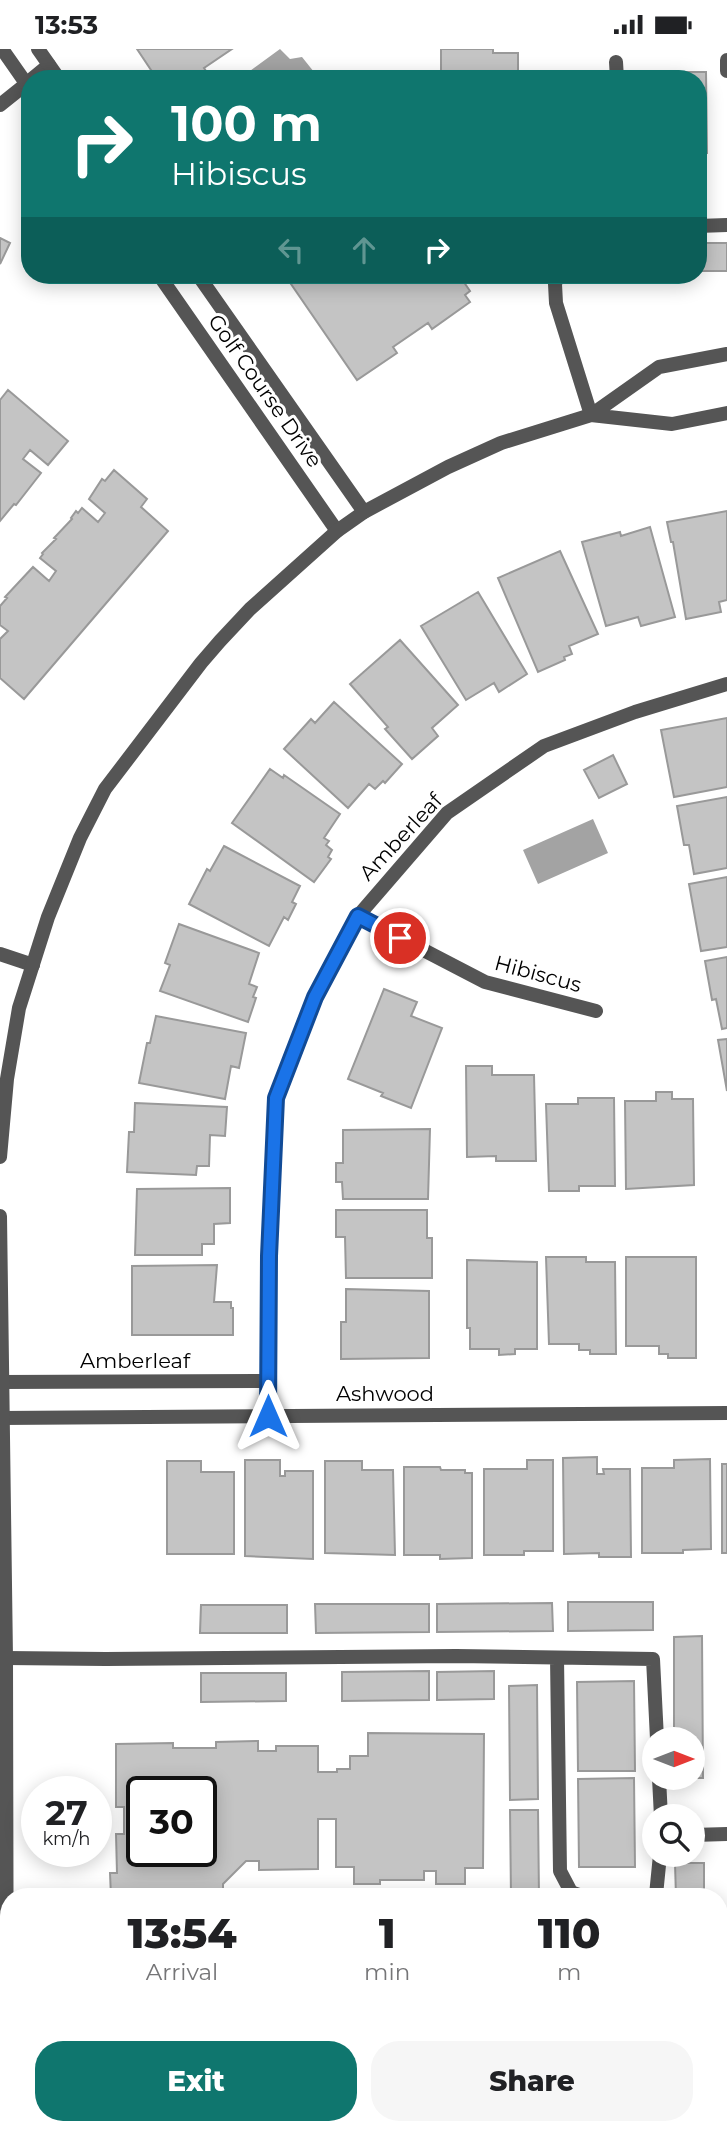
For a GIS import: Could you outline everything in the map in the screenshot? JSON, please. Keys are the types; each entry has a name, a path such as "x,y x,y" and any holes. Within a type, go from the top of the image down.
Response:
{"street":[{"path":"2,49 21,73"},
{"path":"38,49 53,70"},
{"path":"727,59 727,71"},
{"path":"616,62 616,70"},
{"path":"43,70 49,65"},
{"path":"0,105 21,89"},
{"path":"707,226 727,225"},
{"name":"Golf Course Drive","path":"165,284 337,531"},
{"name":"Golf Course Drive","path":"204,284 364,512"},
{"path":"555,284 556,303 591,415"},
{"path":"0,1157 6,1079 19,1009 52,906 80,838 105,789 220,641 250,609 337,531 364,512 448,467 501,443 591,415 659,367 727,354"},
{"path":"591,415 672,424 727,413"},
{"name":"Amberleaf","path":"268,1416 269,1256 276,1098 315,997 358,916 447,813 544,746 635,712 727,684"},
{"name":"Hibiscus","path":"358,916 485,982 596,1011"},
{"path":"0,954 33,965"},
{"path":"0,1216 6,1658 4,1888"},
{"name":"Amberleaf","path":"1,1382 268,1381"},
{"name":"Ashwood","path":"1,1417 727,1413"},
{"path":"6,1658 456,1656 653,1659 656,1727"},
{"path":"557,1658 560,1871 569,1888"},
{"path":"705,1835 727,1834"},
{"path":"657,1888 659,1867"}],"shaded area":[{"path":"280,49 290,59 302,57 312,70 251,70"},
{"path":"593,819 608,853 538,884 523,850"}],"building":[{"path":"137,49 232,49 204,68 205,70 151,70"},
{"path":"441,49 493,49 493,53 518,53 518,70 441,70"},
{"path":"0,238 10,243 0,264"},
{"path":"707,243 727,243 727,271 707,271"},
{"path":"291,284 465,284 470,291 465,295 470,302 432,329 428,323 393,347 397,353 357,380"},
{"path":"8,390 68,441 48,465 30,450 23,459 41,473 0,521 0,400"},
{"path":"114,470 147,499 141,507 168,531 24,699 0,678 0,639 8,631 0,625 0,606 33,567 49,581 56,571 40,558 42,553 76,511 78,513 82,508 98,522 105,513 89,499 102,479 105,481"},
{"path":"727,511 727,600 719,602 721,612 686,619 667,522"},
{"path":"650,527 675,617 641,626 638,617 606,626 582,542 620,532 621,536"},
{"path":"560,551 598,634 569,646 572,654 564,657 565,660 538,672 498,578"},
{"path":"478,592 527,674 499,692 494,683 466,700 421,626"},
{"path":"400,640 458,705 432,728 438,736 412,759 350,684"},
{"path":"334,702 402,764 385,783 383,781 375,789 369,784 348,808 284,749 311,719 315,723"},
{"path":"727,718 727,787 674,797 661,730"},
{"path":"613,755 627,784 599,798 584,770"},
{"path":"270,769 283,778 284,775 340,814 324,838 329,841 326,845 332,850 328,857 331,859 314,882 232,823"},
{"path":"727,797 727,868 694,874 689,845 684,845 677,806"},
{"path":"224,846 300,886 292,902 296,904 288,920 284,917 269,946 189,904 207,869 210,871"},
{"path":"727,877 727,947 701,951 689,884"},
{"path":"179,924 259,953 249,984 257,987 248,1022 160,991 170,965 165,963"},
{"path":"727,957 727,1028 722,1029 716,999 712,1000 705,961"},
{"path":"384,989 417,1002 411,1016 442,1028 411,1108 348,1079"},
{"path":"156,1016 246,1033 239,1068 231,1066 225,1099 139,1083"},
{"path":"727,1039 727,1091 718,1040"},
{"path":"466,1066 492,1066 492,1075 534,1075 536,1161 496,1161 496,1156 467,1157"},
{"path":"656,1092 672,1092 672,1099 693,1099 694,1185 626,1189 625,1101 656,1101"},
{"path":"578,1098 614,1098 615,1186 579,1186 579,1191 549,1191 546,1104 578,1104"},
{"path":"135,1103 227,1107 225,1136 210,1135 209,1166 197,1166 196,1175 127,1172 129,1132 134,1132"},
{"path":"430,1129 428,1199 343,1199 342,1182 336,1182 336,1163 343,1163 343,1130"},
{"path":"230,1188 230,1223 214,1224 214,1244 202,1244 202,1255 135,1255 137,1189"},
{"path":"336,1210 427,1210 427,1238 432,1238 432,1278 346,1278 345,1237 336,1237"},
{"path":"546,1257 586,1257 586,1262 615,1262 616,1354 590,1354 590,1350 579,1350 579,1344 549,1344"},
{"path":"626,1257 696,1257 696,1358 668,1358 668,1354 659,1354 659,1346 626,1346"},
{"path":"467,1260 537,1262 537,1349 515,1349 515,1354 499,1355 499,1349 470,1349 470,1328 467,1328"},
{"path":"217,1265 214,1302 231,1302 233,1335 132,1335 132,1266"},
{"path":"346,1289 429,1291 429,1358 341,1359 341,1322 346,1322"},
{"path":"597,1457 597,1474 604,1474 603,1469 630,1469 631,1557 599,1557 599,1553 564,1554 563,1458"},
{"path":"710,1459 711,1549 683,1550 683,1553 642,1553 642,1468 674,1468 674,1460"},
{"path":"245,1460 280,1460 280,1476 285,1476 285,1471 313,1471 313,1559 245,1556"},
{"path":"527,1460 553,1460 553,1551 524,1551 524,1555 484,1555 484,1469 527,1469"},
{"path":"167,1461 201,1461 201,1472 234,1472 234,1554 167,1554"},
{"path":"325,1461 362,1461 362,1470 393,1470 395,1555 325,1553"},
{"path":"722,1464 727,1464 727,1553 722,1553"},
{"path":"404,1467 440,1467 441,1470 465,1470 465,1473 472,1473 472,1558 440,1559 440,1555 404,1555"},
{"path":"568,1602 653,1602 653,1630 568,1631"},
{"path":"552,1603 553,1631 437,1632 437,1604"},
{"path":"315,1604 429,1604 429,1632 316,1633"},
{"path":"201,1605 287,1605 287,1633 200,1633"},
{"path":"702,1636 703,1727 674,1727 674,1637"},
{"path":"429,1671 429,1700 342,1701 342,1672"},
{"path":"494,1671 494,1699 437,1700 437,1672"},
{"path":"201,1673 286,1673 286,1701 201,1702"},
{"path":"634,1681 635,1771 578,1771 577,1682"},
{"path":"537,1685 538,1799 510,1800 509,1686"},
{"path":"368,1733 484,1734 483,1868 465,1868 465,1884 436,1884 436,1871 424,1871 424,1880 380,1880 380,1884 354,1884 354,1867 336,1867 336,1819 318,1819 318,1869 259,1870 259,1861 246,1861 223,1884 223,1888 111,1888 110,1873 117,1873 116,1834 124,1834 124,1807 116,1807 116,1744 173,1743 173,1748 216,1748 216,1742 258,1741 258,1751 276,1751 276,1746 318,1746 318,1772 350,1769 350,1756 368,1756"},
{"path":"634,1778 635,1867 579,1867 578,1779"},
{"path":"510,1810 538,1810 539,1888 511,1888"},
{"path":"675,1867 704,1867 704,1888 676,1888"}],"route":[{"path":"268,1416 269,1256 276,1098 315,997 358,916 400,938"}]}
